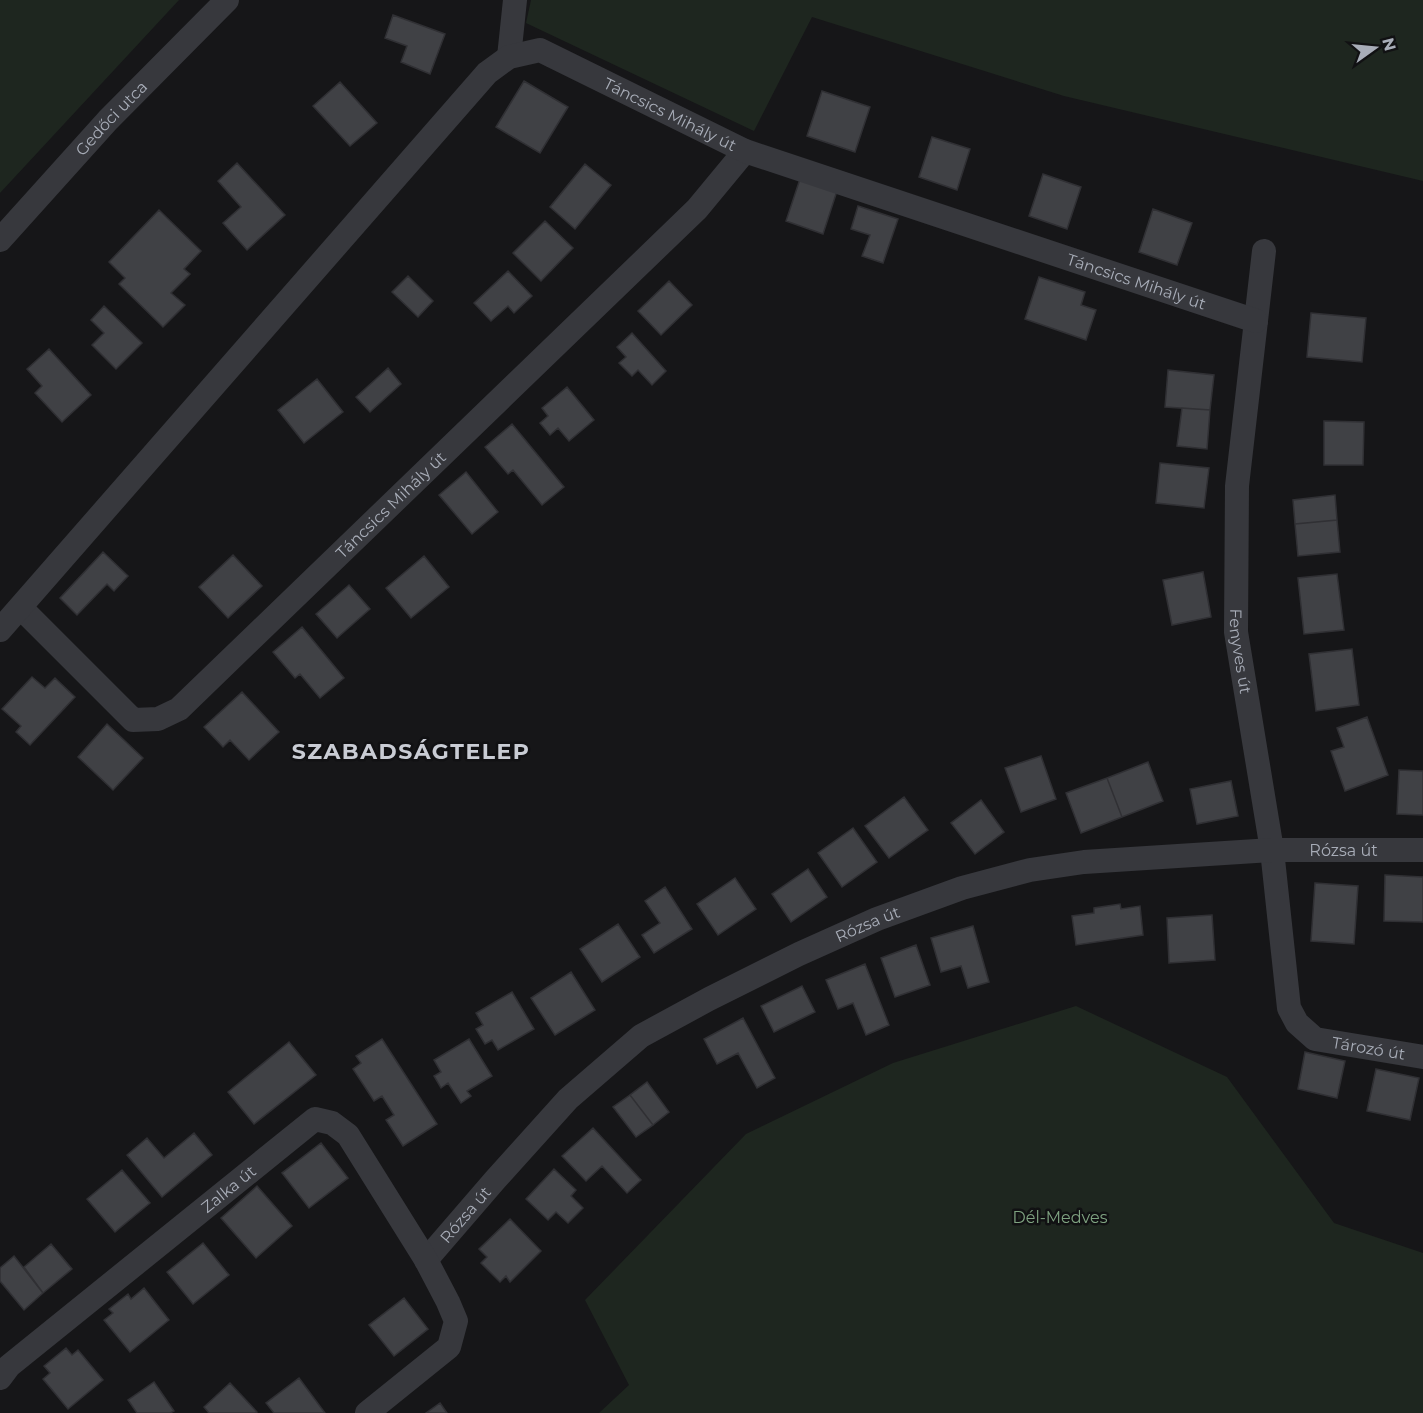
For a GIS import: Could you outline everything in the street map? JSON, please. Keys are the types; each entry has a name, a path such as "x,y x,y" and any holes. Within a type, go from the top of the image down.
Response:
{"street":[{"name":"Gedőci utca","path":"0,240 108,120 227,0"},
{"path":"509,57 515,0"},
{"name":"Táncsics Mihály út","path":"0,630 487,72 509,57 540,50 745,151 1256,321"},
{"name":"Táncsics Mihály út","path":"21,608 133,720 158,719 179,709 697,209 745,151"},
{"name":"Fenyves út","path":"1264,251 1237,486 1236,632 1272,850 1289,1008 1297,1023 1315,1039"},
{"name":"Rózsa út","path":"426,1260 568,1099 641,1036 708,999 877,919 962,888 1030,870 1084,862 1272,850 1423,850"},
{"name":"Tározó út","path":"1315,1039 1423,1057"},
{"name":"Zalka út","path":"0,1378 9,1366 315,1119 332,1122 348,1135 426,1260 456,1321 449,1347 367,1413"}],"green space":[{"path":"0,0 179,0 0,193"},
{"path":"531,0 1423,0 1423,181 1064,96 812,17 754,131 526,23"},
{"name":"Dél-Medves","path":"1076,1006 1227,1077 1334,1223 1423,1253 1423,1413 599,1413 629,1385 585,1300 746,1134 893,1063"}],"building":[{"path":"393,15 445,34 430,74 401,62 407,46 385,38"},
{"path":"524,81 568,107 540,153 496,127"},
{"path":"340,82 377,123 350,146 313,106"},
{"path":"822,91 870,107 855,152 807,136"},
{"path":"932,137 970,149 957,190 919,177"},
{"path":"237,163 285,215 247,250 223,223 241,207 218,181"},
{"path":"585,164 611,185 575,229 550,207"},
{"path":"1043,174 1081,187 1067,229 1029,216"},
{"path":"800,179 837,191 823,234 786,221"},
{"path":"858,206 898,219 883,263 862,256 870,235 851,229"},
{"path":"1153,209 1192,223 1177,265 1139,252"},
{"path":"159,210 201,251 184,269 190,274 171,293 185,305 163,327 119,284 125,278 109,262"},
{"path":"545,221 573,248 541,281 513,253"},
{"path":"508,271 532,296 514,313 508,306 491,321 474,303"},
{"path":"408,276 433,301 418,317 392,292"},
{"path":"1039,277 1085,292 1081,305 1096,310 1086,340 1025,319"},
{"path":"669,281 692,305 661,335 638,311"},
{"path":"104,306 142,343 116,369 92,345 104,333 91,320"},
{"path":"1311,313 1366,318 1362,362 1307,357"},
{"path":"632,333 666,371 652,385 638,370 632,376 619,363 626,357 617,347"},
{"path":"49,349 91,395 62,422 35,393 42,386 27,369"},
{"path":"388,368 401,384 370,412 356,397"},
{"path":"1168,370 1214,375 1210,410 1165,407"},
{"path":"317,379 343,412 304,443 278,410"},
{"path":"567,387 594,420 569,441 558,428 550,435 540,423 548,416 542,408"},
{"path":"1182,408 1210,410 1207,449 1177,446"},
{"path":"1324,421 1364,422 1363,465 1324,465"},
{"path":"512,424 564,487 542,505 513,470 508,474 485,447"},
{"path":"1160,463 1209,468 1204,508 1156,503"},
{"path":"466,472 498,512 472,534 439,495"},
{"path":"1335,495 1337,520 1295,524 1293,500"},
{"path":"1337,520 1340,552 1298,556 1295,524"},
{"path":"103,552 128,576 114,591 107,584 77,615 60,598"},
{"path":"233,555 262,586 228,618 199,587"},
{"path":"424,556 449,587 411,618 386,588"},
{"path":"1203,572 1211,617 1172,625 1163,580"},
{"path":"1337,574 1344,630 1304,634 1298,578"},
{"path":"349,585 370,609 337,638 316,614"},
{"path":"302,627 344,678 320,698 300,674 295,678 273,652"},
{"path":"1352,649 1359,705 1316,711 1309,654"},
{"path":"32,677 45,688 55,678 75,697 30,745 16,732 21,726 2,709"},
{"path":"242,692 279,732 249,760 230,740 223,747 204,727"},
{"path":"1367,717 1388,775 1345,791 1331,751 1344,747 1337,728"},
{"path":"107,724 143,758 113,790 78,757"},
{"path":"1041,756 1056,799 1021,812 1005,768"},
{"path":"1148,762 1163,801 1122,817 1107,778"},
{"path":"1399,770 1423,771 1423,815 1397,814"},
{"path":"1107,778 1122,817 1081,833 1066,793"},
{"path":"1231,781 1238,816 1197,824 1190,789"},
{"path":"904,797 928,830 889,858 865,826"},
{"path":"981,800 1004,832 975,854 951,823"},
{"path":"853,828 877,862 842,887 818,853"},
{"path":"808,869 827,897 791,922 772,894"},
{"path":"1385,875 1423,877 1423,922 1384,921"},
{"path":"735,878 756,909 718,935 697,904"},
{"path":"1315,883 1358,886 1354,944 1311,941"},
{"path":"665,887 692,929 654,953 642,935 660,923 645,901"},
{"path":"1120,904 1121,909 1140,906 1143,935 1076,945 1072,916 1094,913 1094,908"},
{"path":"1212,915 1215,960 1169,963 1167,918"},
{"path":"618,924 640,957 602,982 580,949"},
{"path":"973,926 989,982 968,988 961,966 941,972 931,938"},
{"path":"916,945 930,985 895,997 881,958"},
{"path":"865,964 889,1025 866,1035 853,1003 838,1009 826,980"},
{"path":"571,972 595,1010 555,1035 531,998"},
{"path":"802,986 815,1012 774,1032 761,1006"},
{"path":"512,992 534,1029 498,1050 492,1040 485,1044 476,1029 483,1025 476,1013"},
{"path":"743,1018 775,1078 757,1088 738,1053 717,1064 704,1039"},
{"path":"382,1039 437,1124 403,1146 386,1120 394,1115 382,1096 374,1101 353,1069 361,1063 356,1056"},
{"path":"469,1039 492,1076 467,1091 471,1096 461,1103 448,1083 441,1088 434,1076 441,1072 434,1060"},
{"path":"289,1042 316,1075 254,1124 228,1092"},
{"path":"1305,1052 1345,1061 1337,1098 1298,1089"},
{"path":"1376,1069 1419,1078 1410,1120 1367,1111"},
{"path":"647,1082 669,1112 653,1125 630,1095"},
{"path":"630,1095 653,1125 636,1137 613,1107"},
{"path":"593,1128 641,1180 627,1193 602,1166 586,1181 562,1156"},
{"path":"194,1133 212,1155 162,1197 127,1155 147,1138 164,1158"},
{"path":"321,1143 348,1178 309,1208 282,1173"},
{"path":"554,1169 576,1190 571,1196 583,1208 568,1223 556,1212 548,1220 526,1199"},
{"path":"122,1170 150,1203 115,1232 87,1199"},
{"path":"257,1186 292,1226 256,1258 221,1218"},
{"path":"510,1219 541,1251 510,1282 506,1276 500,1282 481,1263 487,1257 479,1249"},
{"path":"203,1243 229,1275 193,1304 167,1272"},
{"path":"51,1244 72,1269 43,1293 24,1267"},
{"path":"14,1256 43,1293 24,1310 0,1281 0,1268"},
{"path":"144,1288 169,1320 130,1352 104,1320 113,1313 109,1309 128,1294 131,1299"},
{"path":"404,1298 428,1329 394,1356 369,1325"},
{"path":"66,1348 72,1355 78,1350 103,1380 68,1409 43,1379 50,1373 44,1366"},
{"path":"299,1378 325,1413 274,1413 266,1403"},
{"path":"154,1382 174,1411 137,1413 128,1400"},
{"path":"230,1383 257,1412 209,1413 204,1407"},
{"path":"440,1403 447,1413 426,1413"}],"district":[{"name":"SZABADSÁGTELEP","path":"411,751"}]}
